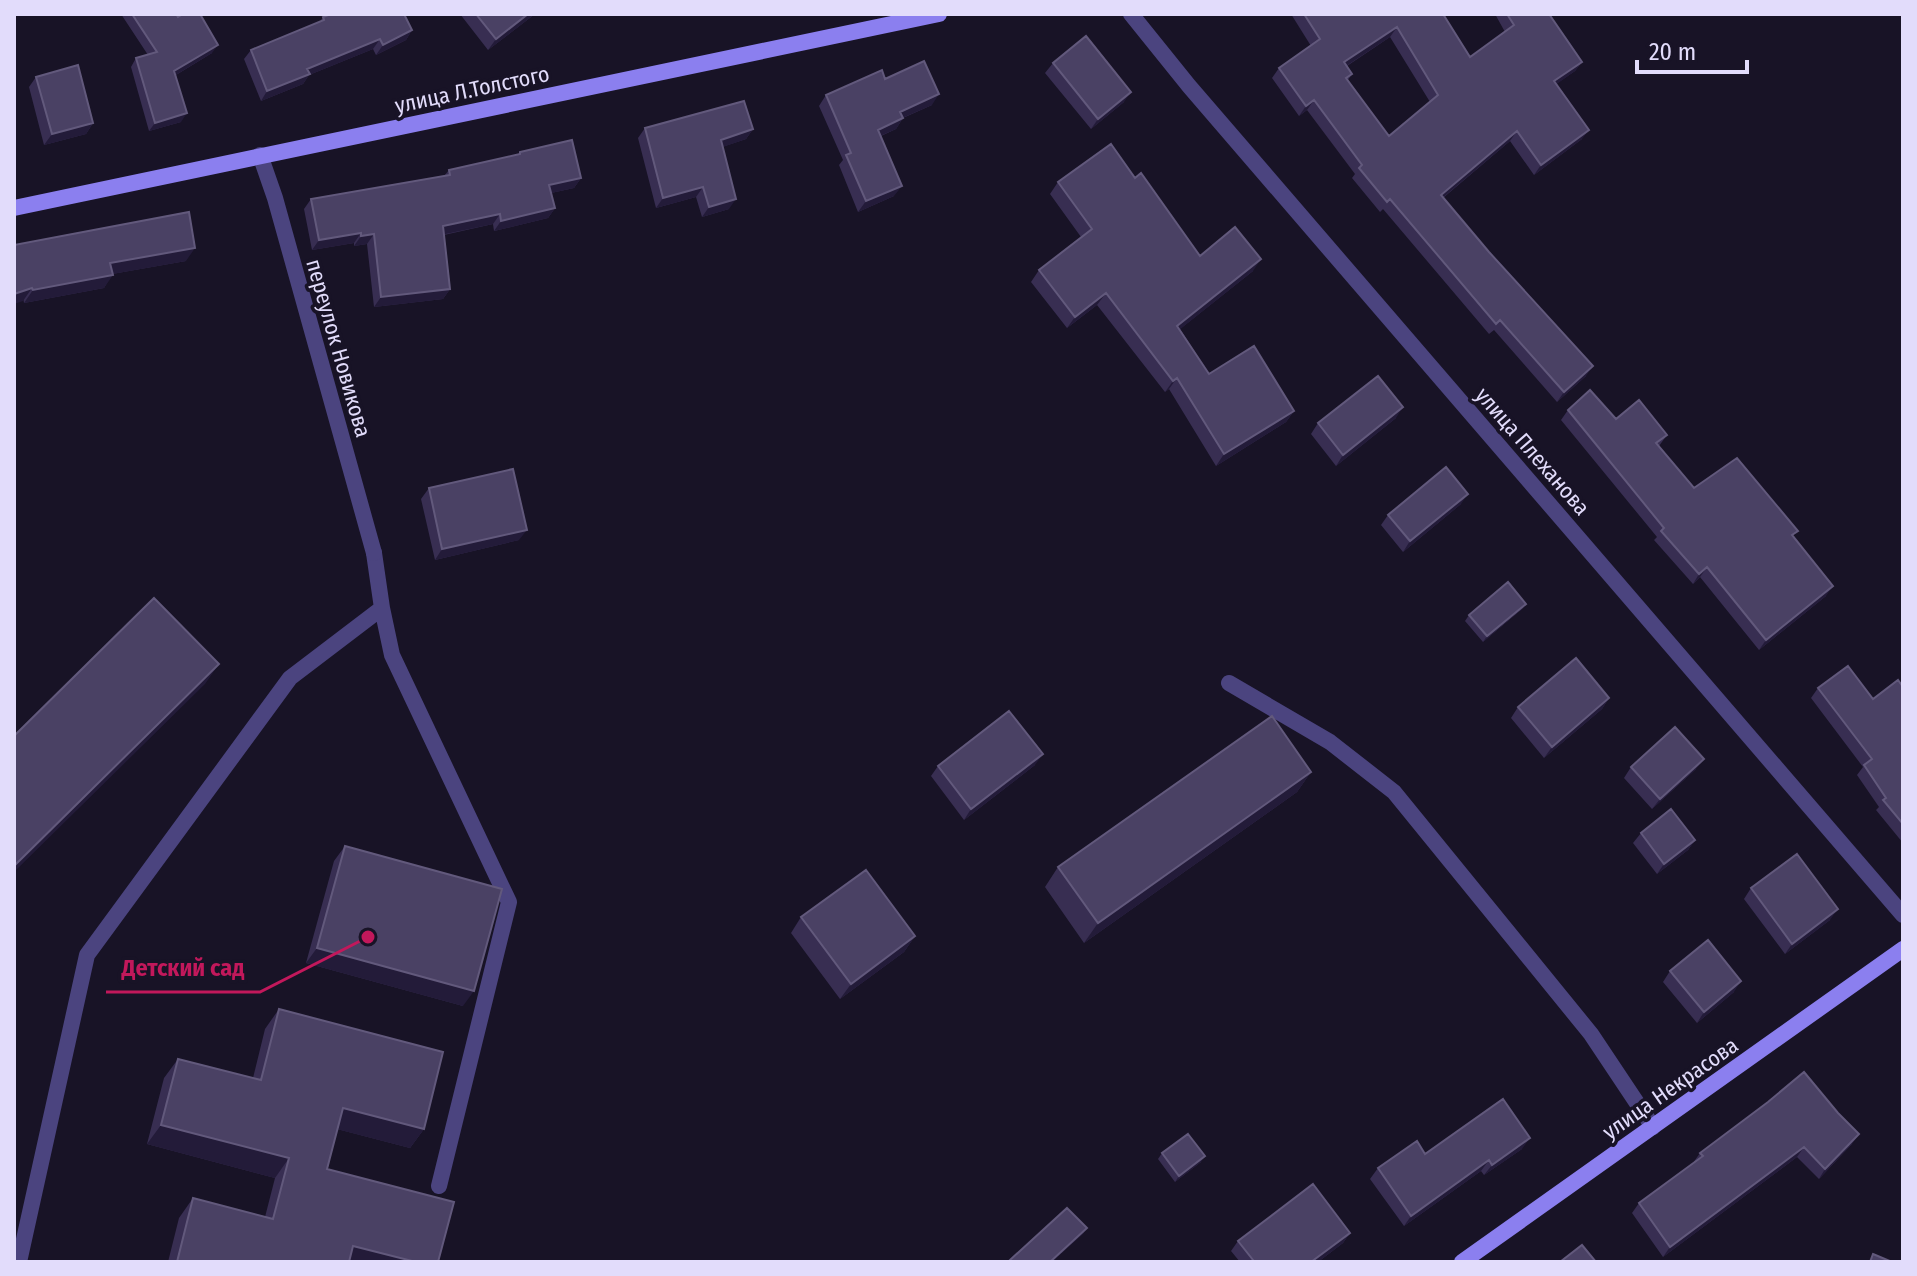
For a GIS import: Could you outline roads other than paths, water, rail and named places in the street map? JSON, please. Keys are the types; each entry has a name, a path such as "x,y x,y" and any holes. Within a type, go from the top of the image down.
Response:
{"street":[{"name":"улица Л.Толстого","path":"14,208 939,14"},
{"name":"улица Плеханова","path":"1131,14 1903,915"},
{"name":"переулок Новикова","path":"260,155 275,198 374,553 392,655 509,902 439,1186"},
{"path":"19,1262 87,955 290,678 382,608"},
{"path":"1229,683 1330,742 1394,792 1591,1034 1653,1127"},
{"name":"улица Некрасова","path":"1462,1262 1903,949"}],"place":[{"name":"Детский сад","path":"368,937"}]}
